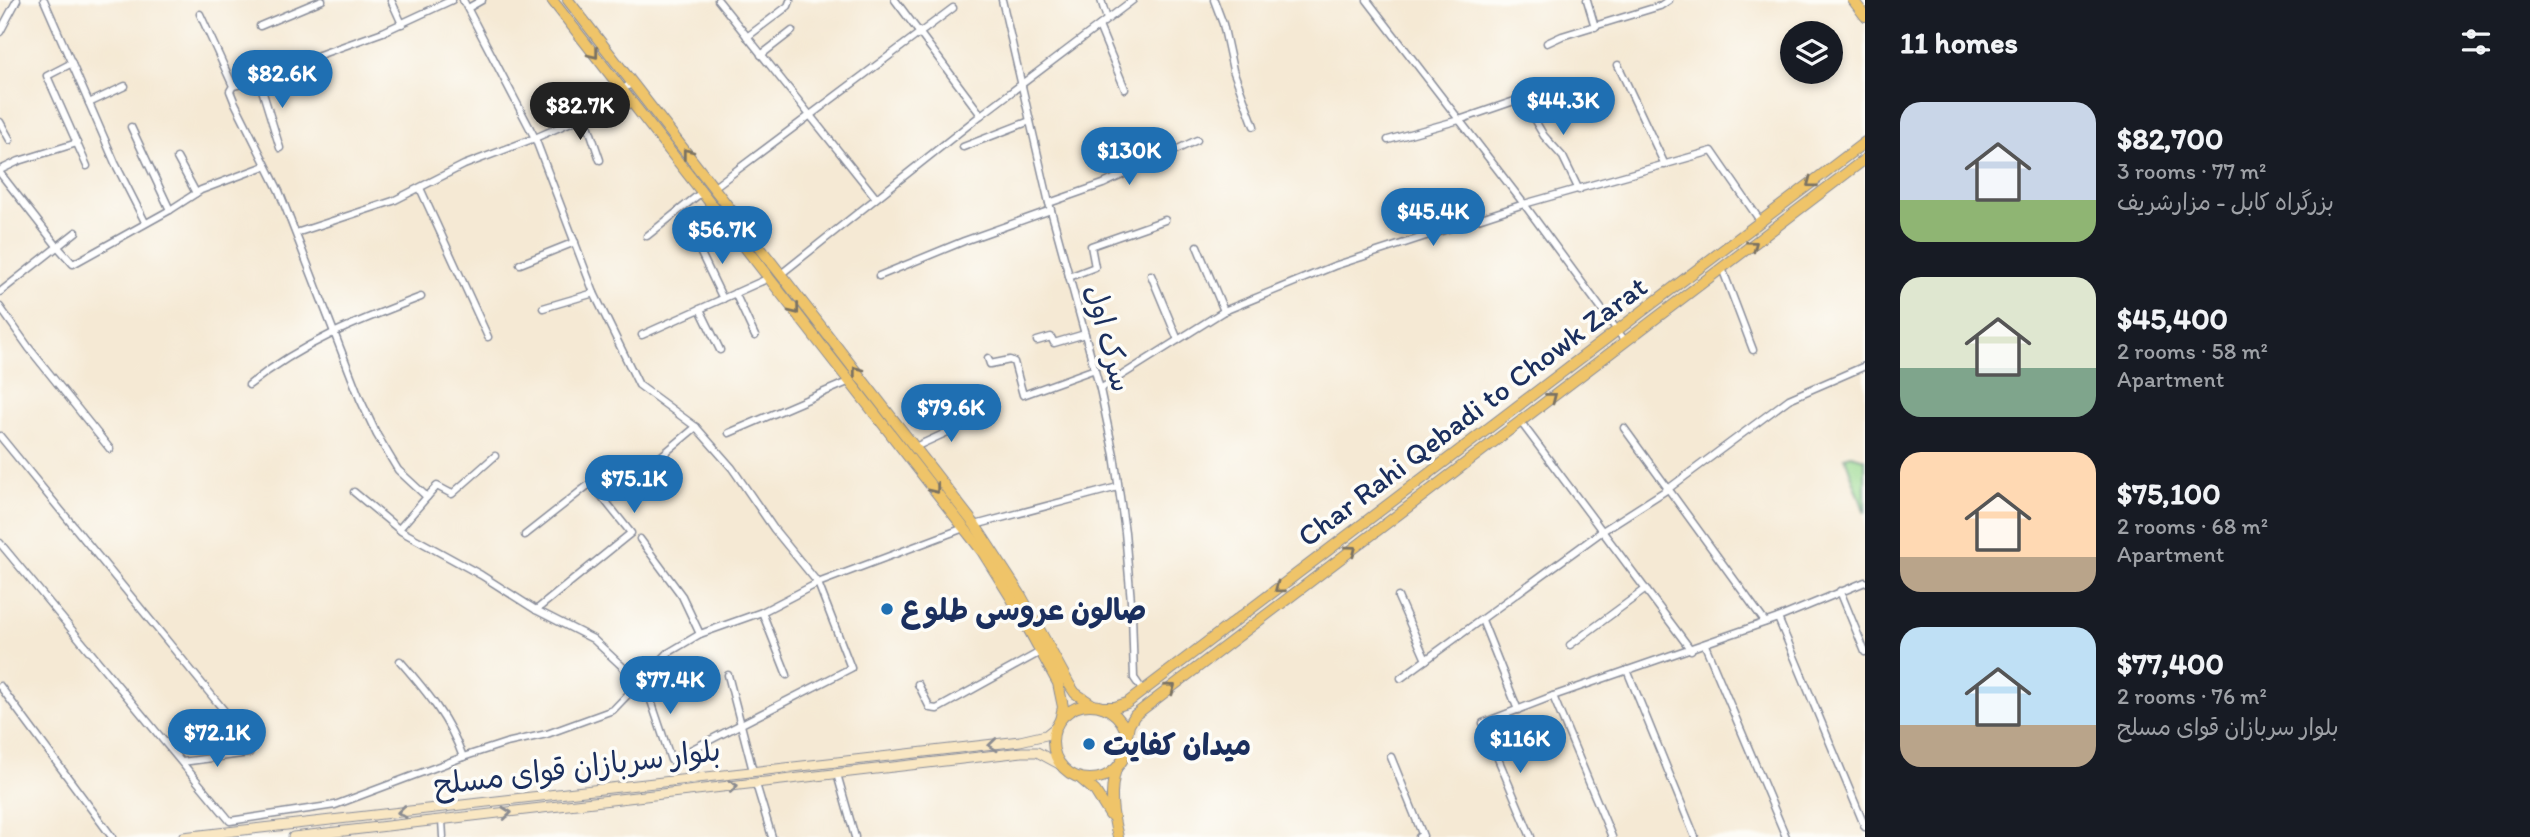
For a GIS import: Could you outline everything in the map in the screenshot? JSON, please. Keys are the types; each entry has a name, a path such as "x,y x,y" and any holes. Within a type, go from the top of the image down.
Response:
{"main road":[{"path":"552,0 850,381 970,526 1042,651 1062,695 1063,707 1053,746 1061,765 1079,777 1103,801 1115,825"},
{"path":"568,0 915,447 1020,594 1075,693 1119,719 1127,736 1125,754 1111,785 1118,837"},
{"path":"1853,0 1865,16"},
{"name":"Char Rahi Qebadi to Chowk Zarat","path":"1098,706 1115,707 1127,703 1865,142"},
{"name":"Char Rahi Qebadi to Chowk Zarat","path":"1127,736 1135,715 1625,341 1864,163"},
{"path":"1058,723 1069,711 1080,706 1098,706"},
{"name":"بلوار سربازان قوای مسلح","path":"183,837 1035,739 1046,735 1058,723"},
{"name":"بلوار سربازان قوای مسلح","path":"293,837 1022,752 1037,752 1061,765"},
{"path":"1079,777 1099,778 1116,769"}],"street":[{"path":"0,32 17,0"},
{"path":"44,0 115,163 145,222"},
{"path":"260,26 321,0"},
{"path":"391,0 402,23"},
{"path":"427,497 398,470 387,455 360,399 279,191 230,91 233,86 259,80 402,23 452,0"},
{"path":"354,492 399,530 481,575 536,610 593,639 642,682 671,760 851,668 818,583 774,530 732,468 696,427 639,385 594,293 535,138 463,0"},
{"path":"468,8 482,0"},
{"path":"718,0 876,198"},
{"path":"895,0 981,115"},
{"name":"سرک اول","path":"1002,0 1050,206 1100,388 1125,532 1132,613 1133,678 1143,691"},
{"path":"1101,0 1107,19"},
{"path":"781,274 981,115 1133,0"},
{"path":"1214,0 1223,24 1233,70 1254,126"},
{"path":"1367,0 1524,204 1625,341"},
{"path":"1587,0 1595,27"},
{"path":"1547,43 1660,6 1669,0"},
{"path":"747,37 788,6 790,1"},
{"path":"713,188 953,8"},
{"path":"200,14 233,86"},
{"path":"1098,26 1125,89"},
{"path":"761,55 793,31"},
{"path":"72,63 47,76 87,166"},
{"path":"1618,65 1665,165"},
{"path":"259,80 280,148"},
{"path":"296,233 393,201 464,166 585,116 632,83"},
{"path":"89,103 125,86"},
{"path":"1388,140 1526,97 1531,114 1544,136 1563,157 1579,190"},
{"path":"585,116 600,160"},
{"path":"963,146 1030,121"},
{"path":"0,122 9,140"},
{"path":"131,127 170,210"},
{"path":"879,276 1103,184 1197,140"},
{"path":"77,143 19,161 0,172 73,264 196,193 265,166"},
{"path":"1100,388 1224,311 1334,266 1524,204 1712,151 1761,222"},
{"path":"177,158 196,193"},
{"path":"420,188 488,337"},
{"path":"647,236 702,192"},
{"path":"1069,277 1095,267 1091,246 1166,220"},
{"path":"0,292 76,232"},
{"path":"520,264 575,243"},
{"path":"697,245 723,299"},
{"path":"1197,246 1224,311"},
{"path":"1722,268 1754,350"},
{"path":"1151,275 1178,340"},
{"path":"642,335 769,278"},
{"path":"542,308 594,293"},
{"path":"735,293 755,336"},
{"path":"249,385 278,362 334,331 421,297"},
{"path":"0,307 29,348 110,449"},
{"path":"700,309 720,350"},
{"path":"1037,341 1051,337 1054,343 1085,334"},
{"path":"988,358 990,364 1010,360 1014,362 1022,392 1026,395 1095,369"},
{"path":"1401,678 1604,530 1668,489 1789,399 1865,366"},
{"path":"729,433 850,381"},
{"path":"915,447 976,419"},
{"path":"1520,421 1604,530 1690,650"},
{"path":"629,483 696,427"},
{"path":"1624,428 1765,622"},
{"path":"0,436 253,746 249,753 182,762"},
{"path":"399,530 437,486 452,494 495,456"},
{"path":"525,535 591,484 631,533 536,610"},
{"path":"0,543 230,821 335,805 463,757 547,733 613,710 668,653 700,634 762,612 818,583 970,526 1118,487"},
{"path":"640,539 682,596 700,634"},
{"path":"1531,837 1483,723 1627,670 1705,645 1865,582"},
{"path":"1570,645 1646,589"},
{"path":"1840,592 1865,652"},
{"path":"1398,597 1426,660"},
{"path":"762,612 787,675"},
{"path":"1778,618 1865,827"},
{"path":"1482,620 1518,709"},
{"path":"1705,645 1786,837"},
{"path":"918,684 930,708 937,709 1042,651"},
{"path":"400,661 434,700 457,740 463,757"},
{"path":"1627,670 1695,837"},
{"path":"727,676 753,771"},
{"path":"0,686 112,837"},
{"path":"1553,696 1612,837"},
{"path":"1391,757 1423,836 1419,837"},
{"path":"837,774 855,837"},
{"path":"756,784 772,837"},
{"path":"1856,805 1865,802"},
{"path":"442,820 443,837"}],"green space":[{"path":"1851,455 1865,459 1865,513 1845,457"}],"place":[{"name":"صالون عروسی طلوع","path":"887,609"},
{"name":"میدان کفایت","path":"1089,744"}]}
